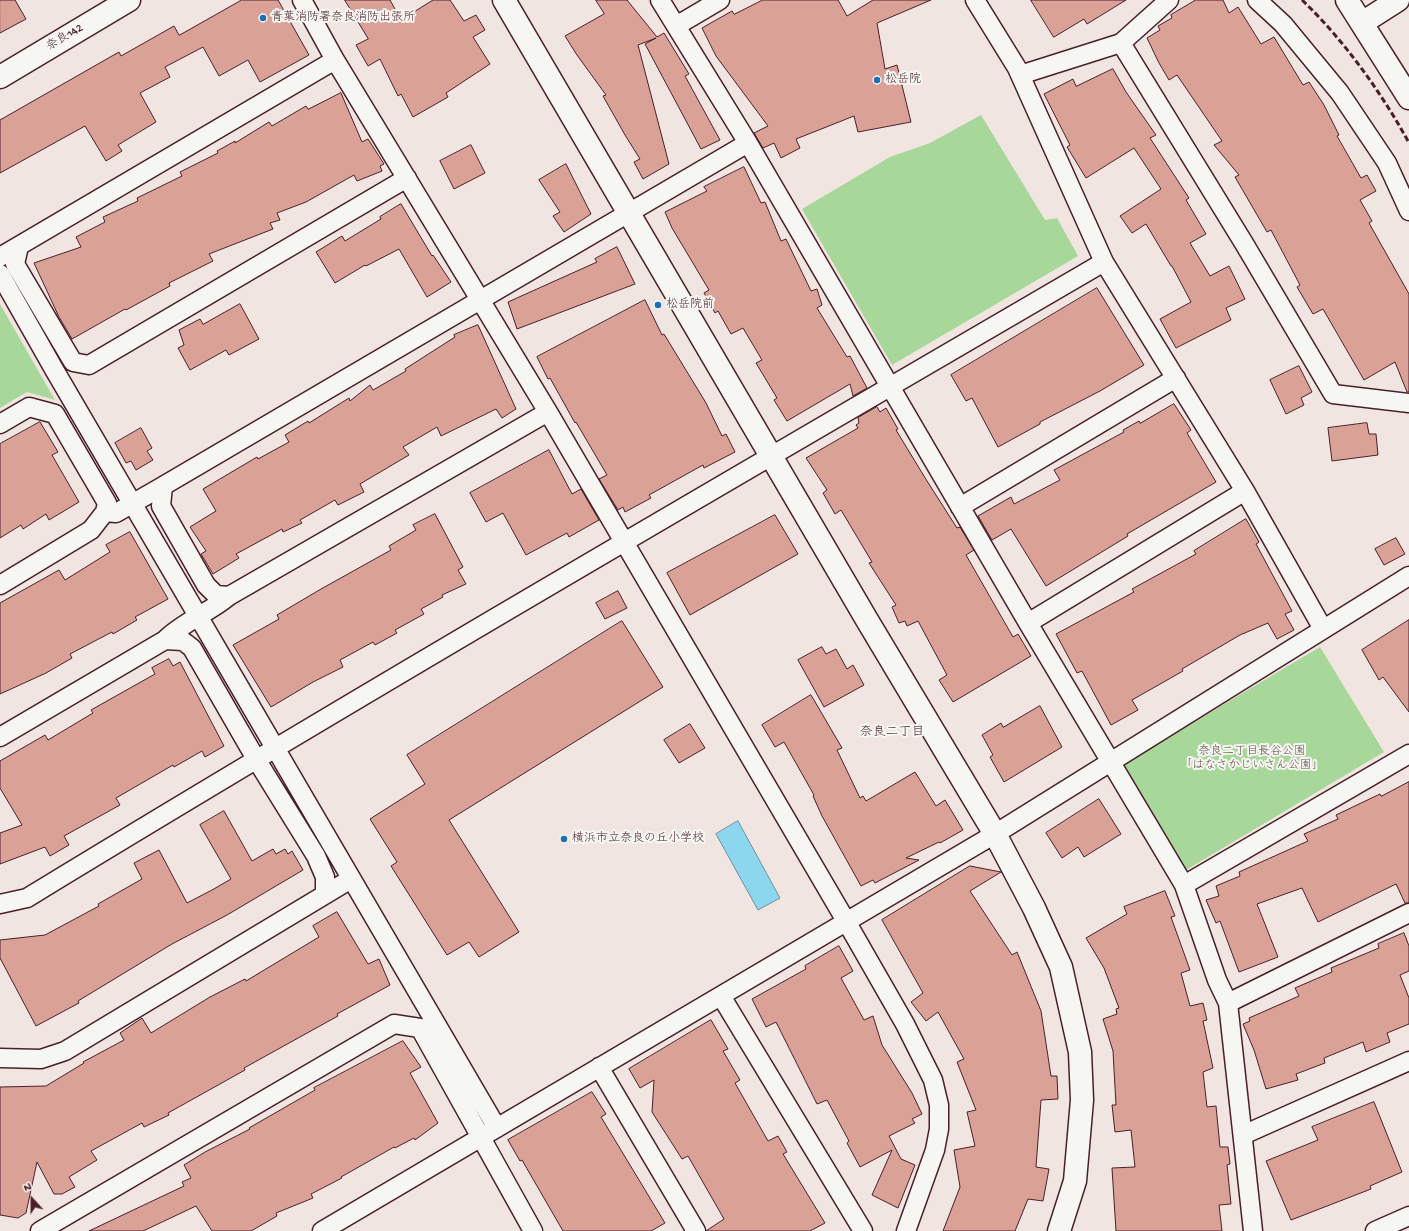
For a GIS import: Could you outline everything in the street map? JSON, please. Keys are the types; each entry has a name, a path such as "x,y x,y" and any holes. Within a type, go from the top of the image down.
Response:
{"street":[{"name":"奈良142","path":"0,77 129,0"},
{"path":"302,0 335,60 548,412 846,922 905,1024 933,1080 939,1105 939,1129 935,1150 906,1231"},
{"path":"504,0 995,834 1034,908 1061,967 1080,1052 1082,1100 1075,1181 1059,1231"},
{"path":"660,0 748,143 1109,762 1184,885 1217,980 1228,1003 1253,1231"},
{"path":"676,26 720,0"},
{"path":"975,0 1020,75 1104,262 1245,491 1323,628"},
{"path":"1020,75 1121,43 1169,0"},
{"path":"1257,0 1283,24 1340,94 1387,163 1409,211"},
{"path":"1347,0 1409,98"},
{"path":"1362,23 1398,0"},
{"path":"1121,43 1249,251 1333,394 1409,403"},
{"path":"0,257 335,60"},
{"path":"105,512 116,513 480,298 630,213 748,143"},
{"path":"61,382 407,178"},
{"path":"19,246 15,264 51,326 73,362 89,365"},
{"path":"0,904 27,898 256,759 623,542 772,457 1104,262"},
{"path":"0,274 61,382 497,1128"},
{"path":"960,507 1176,378"},
{"path":"0,424 29,407 55,414 107,503 105,512 92,530 0,585"},
{"path":"0,736 165,640 176,629 218,606 229,596 548,412"},
{"path":"163,486 160,506 206,585 216,595 229,596"},
{"path":"1028,623 1245,491"},
{"path":"322,1231 995,834 1323,628 1409,576"},
{"path":"165,640 183,641 192,648 256,759 316,856 325,877 325,894"},
{"path":"1184,885 1409,754"},
{"path":"0,1058 41,1059 65,1051 351,879"},
{"path":"1228,1003 1409,913"},
{"path":"721,996 863,1231"},
{"path":"403,1025 421,998"},
{"path":"40,1231 394,1024 420,1028 533,1231"},
{"path":"1243,1136 1409,1061"},
{"path":"599,1067 696,1231"},
{"path":"1381,1230 1409,1216"}],"green space":[{"path":"981,115 1045,220 1057,218 1078,256 892,365 802,209 890,157 930,143"},
{"path":"0,304 55,400 27,392 0,408"},
{"name":"奈良二丁目長谷公園 「はなさかじいさん公園」","path":"1320,647 1384,752 1181,873 1120,766"}],"water":[{"path":"738,821 780,898 758,910 716,834"}],"building":[{"path":"0,0 15,0 26,19 0,33"},
{"path":"242,0 278,0 309,55 260,82 248,60 219,76 203,47 165,67 170,77 140,93 156,122 118,145 122,151 106,161 85,126 0,173 0,120 119,52 121,56 174,26 179,35"},
{"path":"345,0 390,0 401,20 433,0 450,0 464,21 476,15 485,30 473,37 490,64 446,93 448,97 413,117 401,94 398,96 380,59 368,66 356,45 368,39"},
{"path":"596,0 627,0 657,37 664,33 689,74 685,76 720,140 701,149 645,44 656,38 638,45 669,164 643,179 634,162 640,159 603,96 606,95 565,36 604,14"},
{"path":"763,0 838,0 847,16 873,0 931,0 877,23 885,69 897,65 911,122 858,132 854,116 796,139 800,148 781,158 774,143 763,148 754,133 768,126 716,56 702,28 732,11 734,14"},
{"path":"1031,0 1126,0 1087,24 1084,19 1054,37"},
{"path":"1196,0 1223,0 1229,13 1238,7 1261,44 1274,37 1303,85 1309,82 1324,105 1339,135 1337,136 1361,178 1367,175 1376,191 1360,200 1372,221 1369,223 1409,294 1409,392 1407,392 1395,362 1364,380 1323,309 1313,314 1297,287 1300,285 1271,230 1267,232 1235,177 1239,175 1214,145 1222,141 1177,75 1169,80 1159,63 1147,38 1160,30 1158,26 1172,18 1171,15"},
{"path":"1113,69 1126,92 1156,135 1150,138 1189,198 1186,200 1206,234 1190,243 1210,276 1229,266 1245,299 1226,308 1231,320 1176,348 1160,319 1191,302 1172,266 1146,224 1132,233 1120,216 1161,189 1134,148 1086,178 1067,147 1070,145 1044,94 1073,79 1076,86"},
{"path":"341,93 362,142 368,139 384,164 380,166 382,171 357,181 354,175 306,202 277,213 280,220 270,223 273,229 209,254 213,261 169,283 170,286 72,339 59,317 34,263 81,247 76,237 105,222 103,217 138,201 137,198 182,176 180,172 218,153 217,151 235,141 235,143 269,122 272,126 306,106 308,109"},
{"path":"471,145 485,173 454,189 440,161"},
{"path":"566,164 591,214 564,232 553,216 560,212 539,180"},
{"path":"744,167 761,203 765,202 781,241 786,239 811,291 817,289 822,305 817,308 847,357 850,356 867,388 853,396 850,384 787,421 774,400 777,398 756,363 762,360 743,328 731,334 718,311 715,313 704,293 709,290 672,228 665,212 707,191 704,187"},
{"path":"401,204 432,256 433,255 451,282 427,297 399,249 366,266 365,265 335,283 316,252 342,236 345,241 381,219 380,217"},
{"path":"617,247 635,284 517,329 508,302 597,262 595,259"},
{"path":"1097,288 1144,365 1100,391 1040,422 1040,424 998,447 972,398 966,401 951,375"},
{"path":"645,300 662,335 664,334 706,403 722,436 726,434 735,452 704,468 703,465 649,495 651,498 625,512 623,507 618,510 599,479 607,475 576,422 575,423 550,378 548,379 537,357"},
{"path":"240,304 259,339 229,355 226,350 190,370 178,348 184,345 179,330 200,319 203,324"},
{"path":"478,325 516,409 502,418 496,409 441,436 437,427 403,447 409,455 360,484 364,492 338,505 335,500 300,520 302,523 283,532 282,529 236,554 239,558 213,574 201,554 206,551 190,527 216,511 203,489 257,457 258,459 289,442 285,435 308,421 309,423 349,398 350,401 370,385 373,390 406,371 405,369 455,337 454,335"},
{"path":"1299,366 1312,392 1301,398 1304,405 1286,414 1270,380"},
{"path":"1174,404 1191,430 1187,433 1216,482 1127,534 1128,536 1046,586 1011,529 992,540 978,516 1011,497 1014,504 1060,480 1054,470 1124,432 1123,430 1139,421 1140,423"},
{"path":"877,407 880,412 886,408 898,429 896,430 927,481 957,528 960,527 974,550 966,555 1013,637 1018,634 1031,656 953,702 939,680 947,675 918,621 907,626 905,621 899,623 892,607 896,605 869,563 872,562 841,510 835,514 823,493 827,490 806,458 858,428 856,425 859,423 858,418"},
{"path":"40,422 58,452 52,455 79,502 49,520 46,514 23,529 21,525 0,538 0,444"},
{"path":"1367,423 1369,434 1376,434 1378,455 1332,461 1328,428"},
{"path":"141,428 152,448 147,451 153,460 136,470 131,461 126,463 115,443"},
{"path":"549,450 572,494 581,489 599,520 569,537 567,533 526,555 503,513 486,522 470,493"},
{"path":"435,514 463,567 458,570 466,584 442,595 443,597 421,609 424,614 395,630 397,633 375,645 373,642 340,660 343,667 313,682 271,707 233,645 279,619 277,615 391,550 389,546 416,530 413,525"},
{"path":"775,515 798,554 690,615 667,573"},
{"path":"1246,519 1259,542 1256,544 1292,611 1285,614 1294,630 1277,639 1268,623 1240,635 1182,669 1183,671 1132,700 1138,710 1111,725 1082,671 1077,673 1056,634 1134,592 1132,589 1196,554 1194,551"},
{"path":"130,532 168,599 135,617 137,620 113,634 112,632 70,654 72,658 46,673 0,694 0,603 59,570 65,580 110,552 106,545"},
{"path":"1396,538 1405,554 1384,565 1375,549"},
{"path":"618,591 627,608 605,619 596,603"},
{"path":"1409,620 1409,712 1383,677 1379,680 1362,650"},
{"path":"622,621 663,687 449,820 519,932 479,957 469,942 447,955 391,866 397,862 370,819 425,784 407,755"},
{"path":"822,647 826,654 836,649 847,669 853,665 864,685 824,707 798,660"},
{"path":"169,659 173,666 180,662 224,746 205,757 202,751 174,767 173,765 116,798 120,805 64,836 69,845 50,856 45,847 0,864 0,833 22,825 0,788 0,761 45,735 48,740 93,713 91,710 155,674 152,668"},
{"path":"811,695 842,748 837,750 860,798 863,796 866,801 915,772 936,806 945,800 963,830 940,843 939,842 906,858 919,860 875,883 873,880 861,886 822,816 813,796 814,795 784,742 775,747 762,725"},
{"path":"1040,706 1062,747 1004,782 990,757 993,755 982,735 1001,723 1003,727"},
{"path":"690,724 705,748 679,763 664,740"},
{"path":"1409,782 1409,903 1405,903 1396,884 1318,922 1302,888 1257,904 1278,957 1239,972 1220,921 1216,923 1206,900 1219,896 1216,886 1240,876 1239,872 1308,841 1304,834 1338,819 1336,815 1380,794 1381,796"},
{"path":"1099,799 1121,834 1084,857 1078,847 1062,858 1046,833"},
{"path":"224,811 252,861 273,849 276,854 285,849 288,854 292,851 303,870 227,915 172,944 78,1001 79,1003 36,1026 0,958 0,940 45,935 99,906 98,904 142,879 134,863 159,850 187,903 212,890 231,879 200,825"},
{"path":"970,866 1001,872 970,891 1012,955 1017,952 1041,1011 1051,1076 1057,1076 1058,1099 1041,1100 1036,1167 1049,1169 1043,1201 1028,1199 1015,1231 943,1231 960,1187 954,1150 975,1146 967,1112 976,1110 957,1062 964,1059 938,1012 926,1021 911,1002 923,993 882,920"},
{"path":"1165,891 1175,916 1171,917 1190,970 1181,973 1190,1006 1203,1003 1207,1020 1203,1021 1213,1068 1203,1072 1207,1107 1216,1106 1220,1147 1228,1147 1230,1164 1227,1165 1231,1204 1219,1205 1222,1231 1116,1231 1112,1168 1135,1167 1131,1130 1115,1132 1112,1105 1116,1105 1113,1051 1103,1019 1117,1014 1116,1009 1119,1008 1104,968 1086,938 1127,914 1124,907"},
{"path":"337,912 368,964 379,959 390,985 337,1014 338,1016 244,1068 245,1070 168,1113 169,1115 144,1127 142,1123 91,1151 97,1160 69,1177 75,1187 62,1194 54,1194 37,1162 26,1213 18,1218 0,1215 0,1087 46,1086 84,1063 83,1062 124,1040 120,1033 142,1018 151,1033 210,997 245,979 246,981 319,937 313,926"},
{"path":"1404,933 1409,946 1409,971 1400,975 1409,998 1409,1024 1387,1033 1390,1042 1366,1052 1363,1042 1324,1058 1325,1063 1296,1074 1298,1080 1266,1089 1254,1050 1243,1024 1250,1021 1249,1018 1299,996 1295,988 1332,972 1331,968 1379,948 1378,944"},
{"path":"839,946 853,971 841,978 864,1020 873,1016 882,1045 912,1093 922,1114 912,1119 915,1123 889,1136 901,1159 915,1165 898,1208 872,1195 892,1150 860,1167 847,1143 849,1141 827,1100 817,1104 776,1022 766,1027 752,999 806,969 805,966"},
{"path":"711,1020 728,1049 723,1051 740,1080 735,1083 768,1141 778,1136 787,1152 783,1154 825,1223 810,1231 706,1231 724,1219 688,1156 682,1159 652,1112 654,1080 640,1088 629,1069"},
{"path":"403,1041 421,1067 410,1073 438,1123 415,1140 414,1138 395,1148 394,1147 341,1177 342,1178 311,1194 313,1198 276,1213 277,1216 251,1231 212,1231 196,1206 143,1231 89,1231 184,1186 182,1182 191,1178 184,1165 205,1152 250,1129 249,1128 315,1090 314,1088"},
{"path":"592,1092 606,1114 601,1117 665,1223 651,1231 563,1231 522,1160 520,1161 508,1140"},
{"path":"1374,1102 1402,1172 1370,1186 1371,1189 1291,1220 1266,1161 1318,1140 1312,1127"}],"railway":[{"path":"1302,0 1347,49 1361,67 1387,105 1409,143"}],"place":[{"name":"青葉消防署奈良消防出張所","path":"263,18"},
{"name":"松岳院","path":"877,80"},
{"name":"松岳院前","path":"658,305"},
{"name":"横浜市立奈良の丘小学校","path":"564,839"}],"district":[{"name":"奈良二丁目","path":"892,733"}]}
